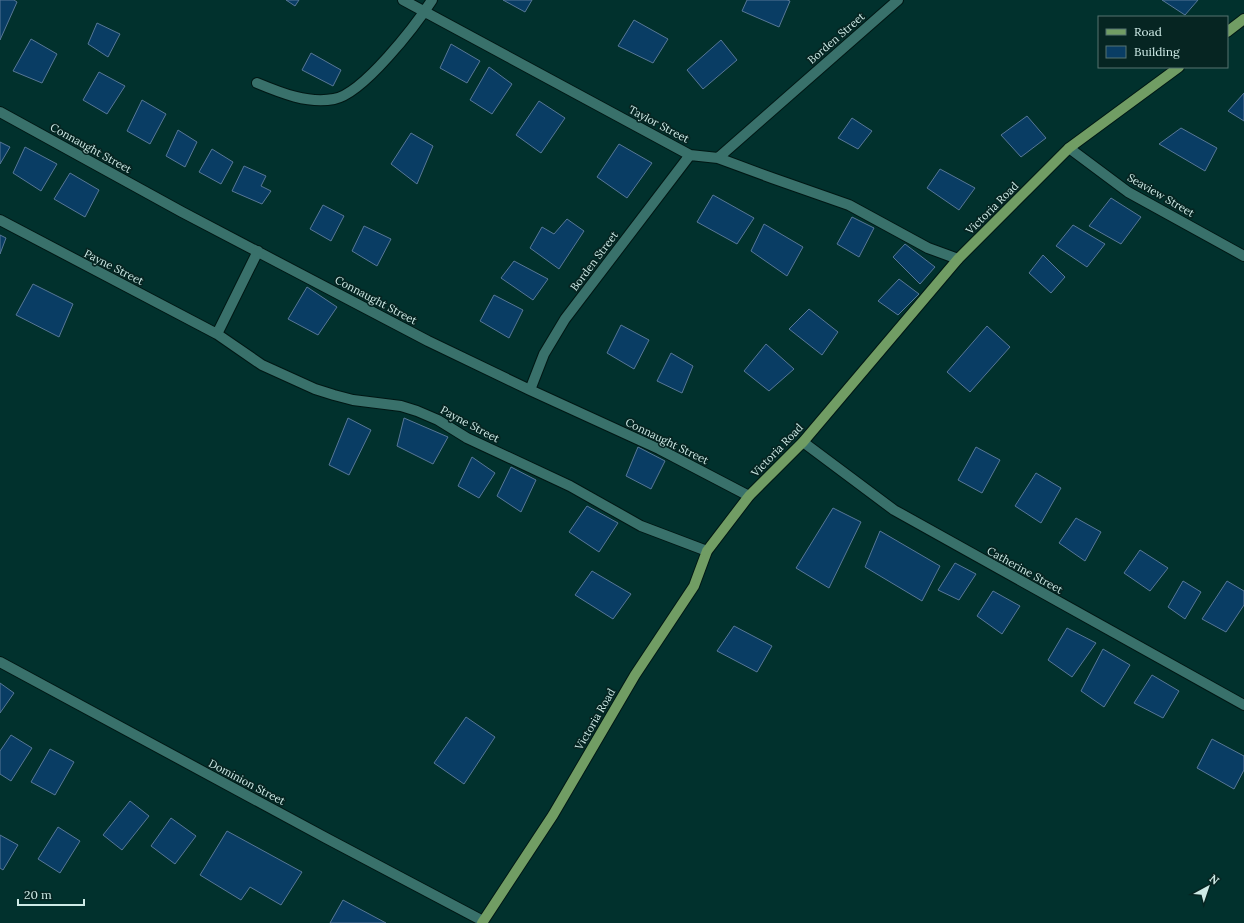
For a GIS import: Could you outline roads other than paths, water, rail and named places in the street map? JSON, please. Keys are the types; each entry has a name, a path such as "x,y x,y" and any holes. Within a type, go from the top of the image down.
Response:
{"main road":[{"path":"1228,31 1244,19"},
{"name":"Victoria Road","path":"482,922 553,815 635,675 694,586 707,551 748,496 803,442 958,259 1069,148 1178,68"}],"street":[{"name":"Taylor Street","path":"403,0 690,155 718,158 849,205 928,248 958,259"},
{"path":"257,83 292,95 314,100 343,97 358,86 383,62 432,0"},
{"name":"Borden Street","path":"718,158 898,0"},
{"name":"Connaught Street","path":"0,112 182,212 428,341 659,449 748,496"},
{"name":"Seaview Street","path":"1069,148 1128,192 1244,256"},
{"name":"Borden Street","path":"530,390 544,354 565,319 690,155"},
{"name":"Payne Street","path":"0,220 217,334 262,364 315,389 334,396 353,400 402,406 424,414 438,420 467,438 570,486 641,526 707,551"},
{"path":"217,334 258,251"},
{"name":"Catherine Street","path":"803,442 894,510 1244,705"},
{"name":"Dominion Street","path":"0,662 482,922"}]}
